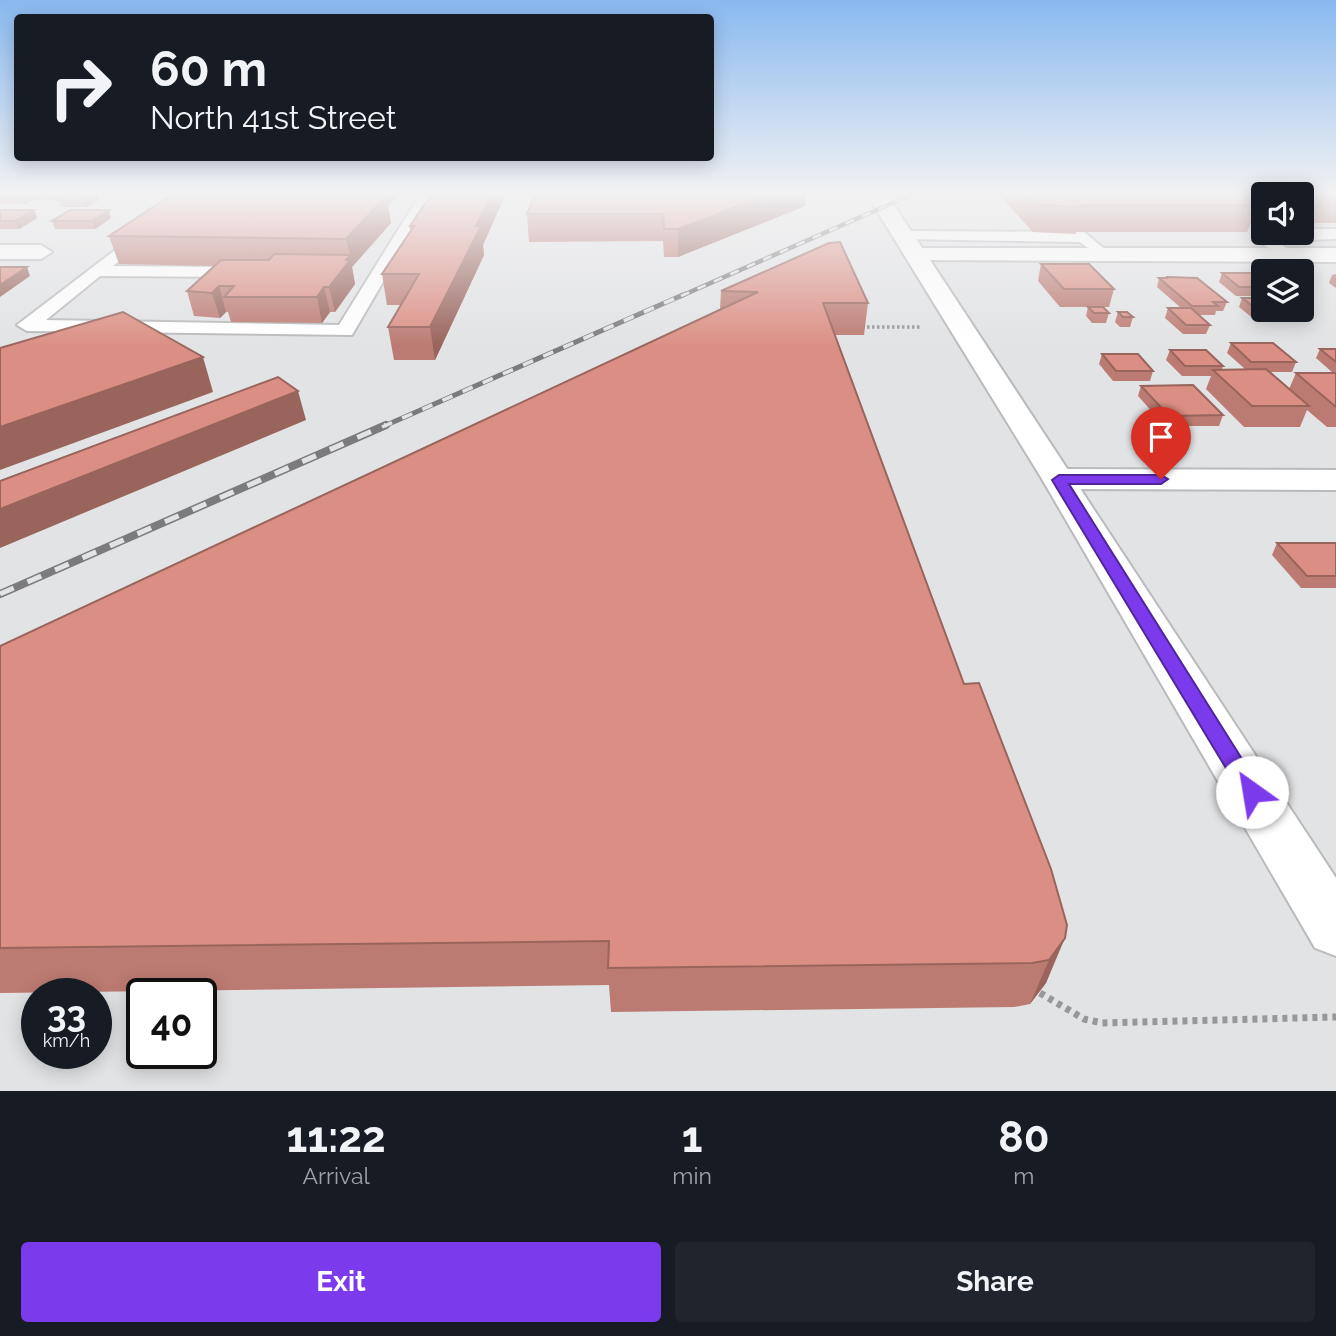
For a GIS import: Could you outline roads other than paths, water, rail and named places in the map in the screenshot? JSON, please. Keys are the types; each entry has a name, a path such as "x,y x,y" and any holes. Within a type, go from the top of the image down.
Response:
{"street":[{"path":"912,245 1104,255 1336,255"},
{"path":"912,245 1336,929"},
{"path":"0,252 41,252"},
{"path":"1059,480 1336,480"}],"lane":[{"path":"130,244 27,325 345,331 373,273 393,244"},
{"path":"1271,244 1286,255"},
{"path":"96,271 258,272"}],"railway":[{"path":"681,296 799,244"},
{"path":"382,427 685,294"},
{"path":"0,594 386,425"}]}
